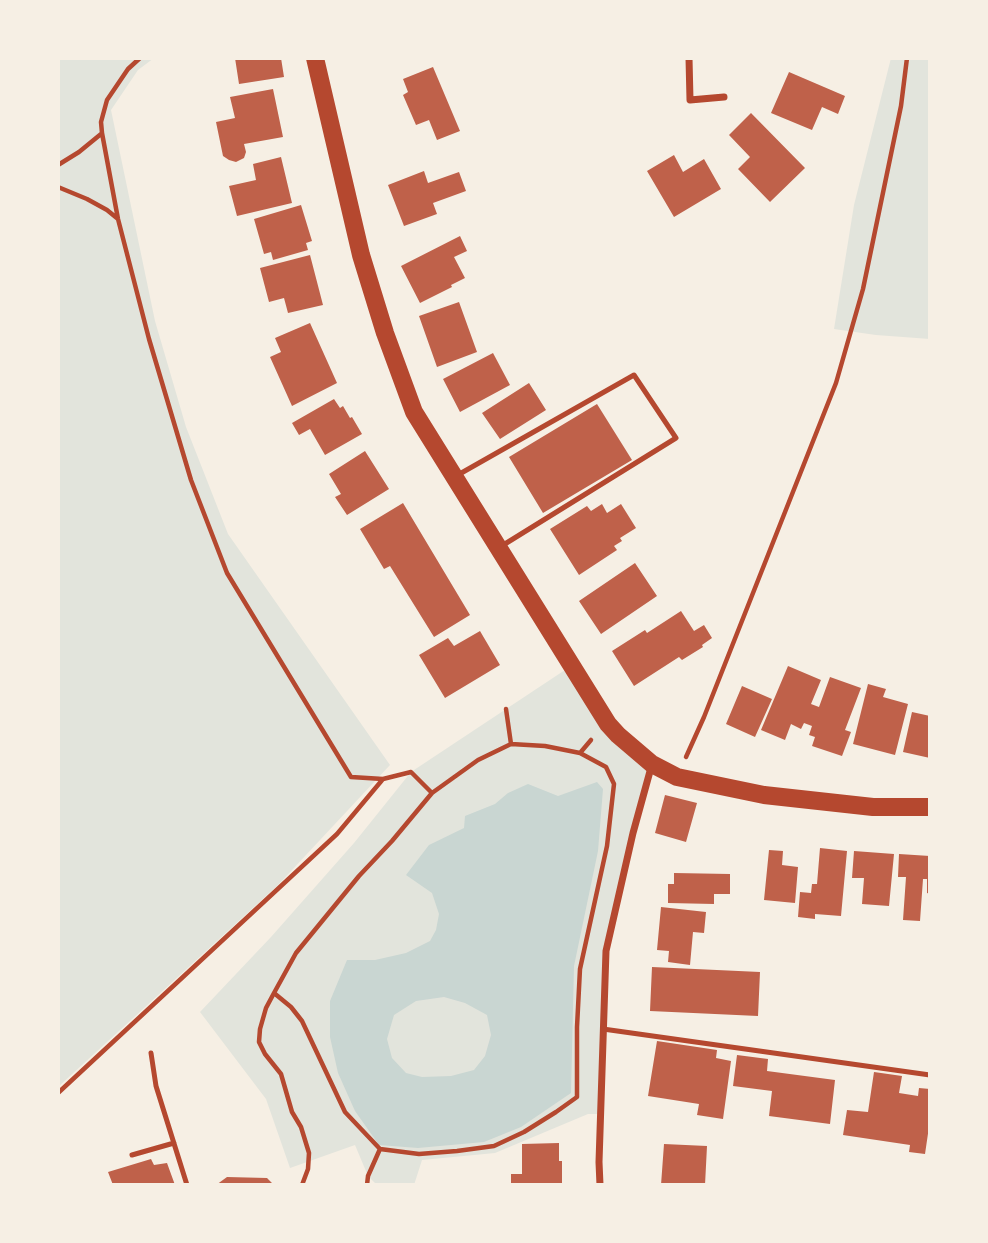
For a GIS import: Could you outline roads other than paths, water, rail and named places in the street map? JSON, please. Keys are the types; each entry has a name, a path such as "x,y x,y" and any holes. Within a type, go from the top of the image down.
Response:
{"main road":[{"path":"315,58 361,255 385,333 414,411 608,724 652,764 677,777 764,795 873,807 930,807"}],"street":[{"path":"689,58 690,100 724,97"},
{"path":"600,1185 606,951 652,764"}],"lane":[{"path":"453,477 634,375 676,438 498,548"},
{"path":"603,1029 930,1074"},
{"path":"151,1053 156,1086 187,1185"},
{"path":"132,1155 174,1143"}]}
